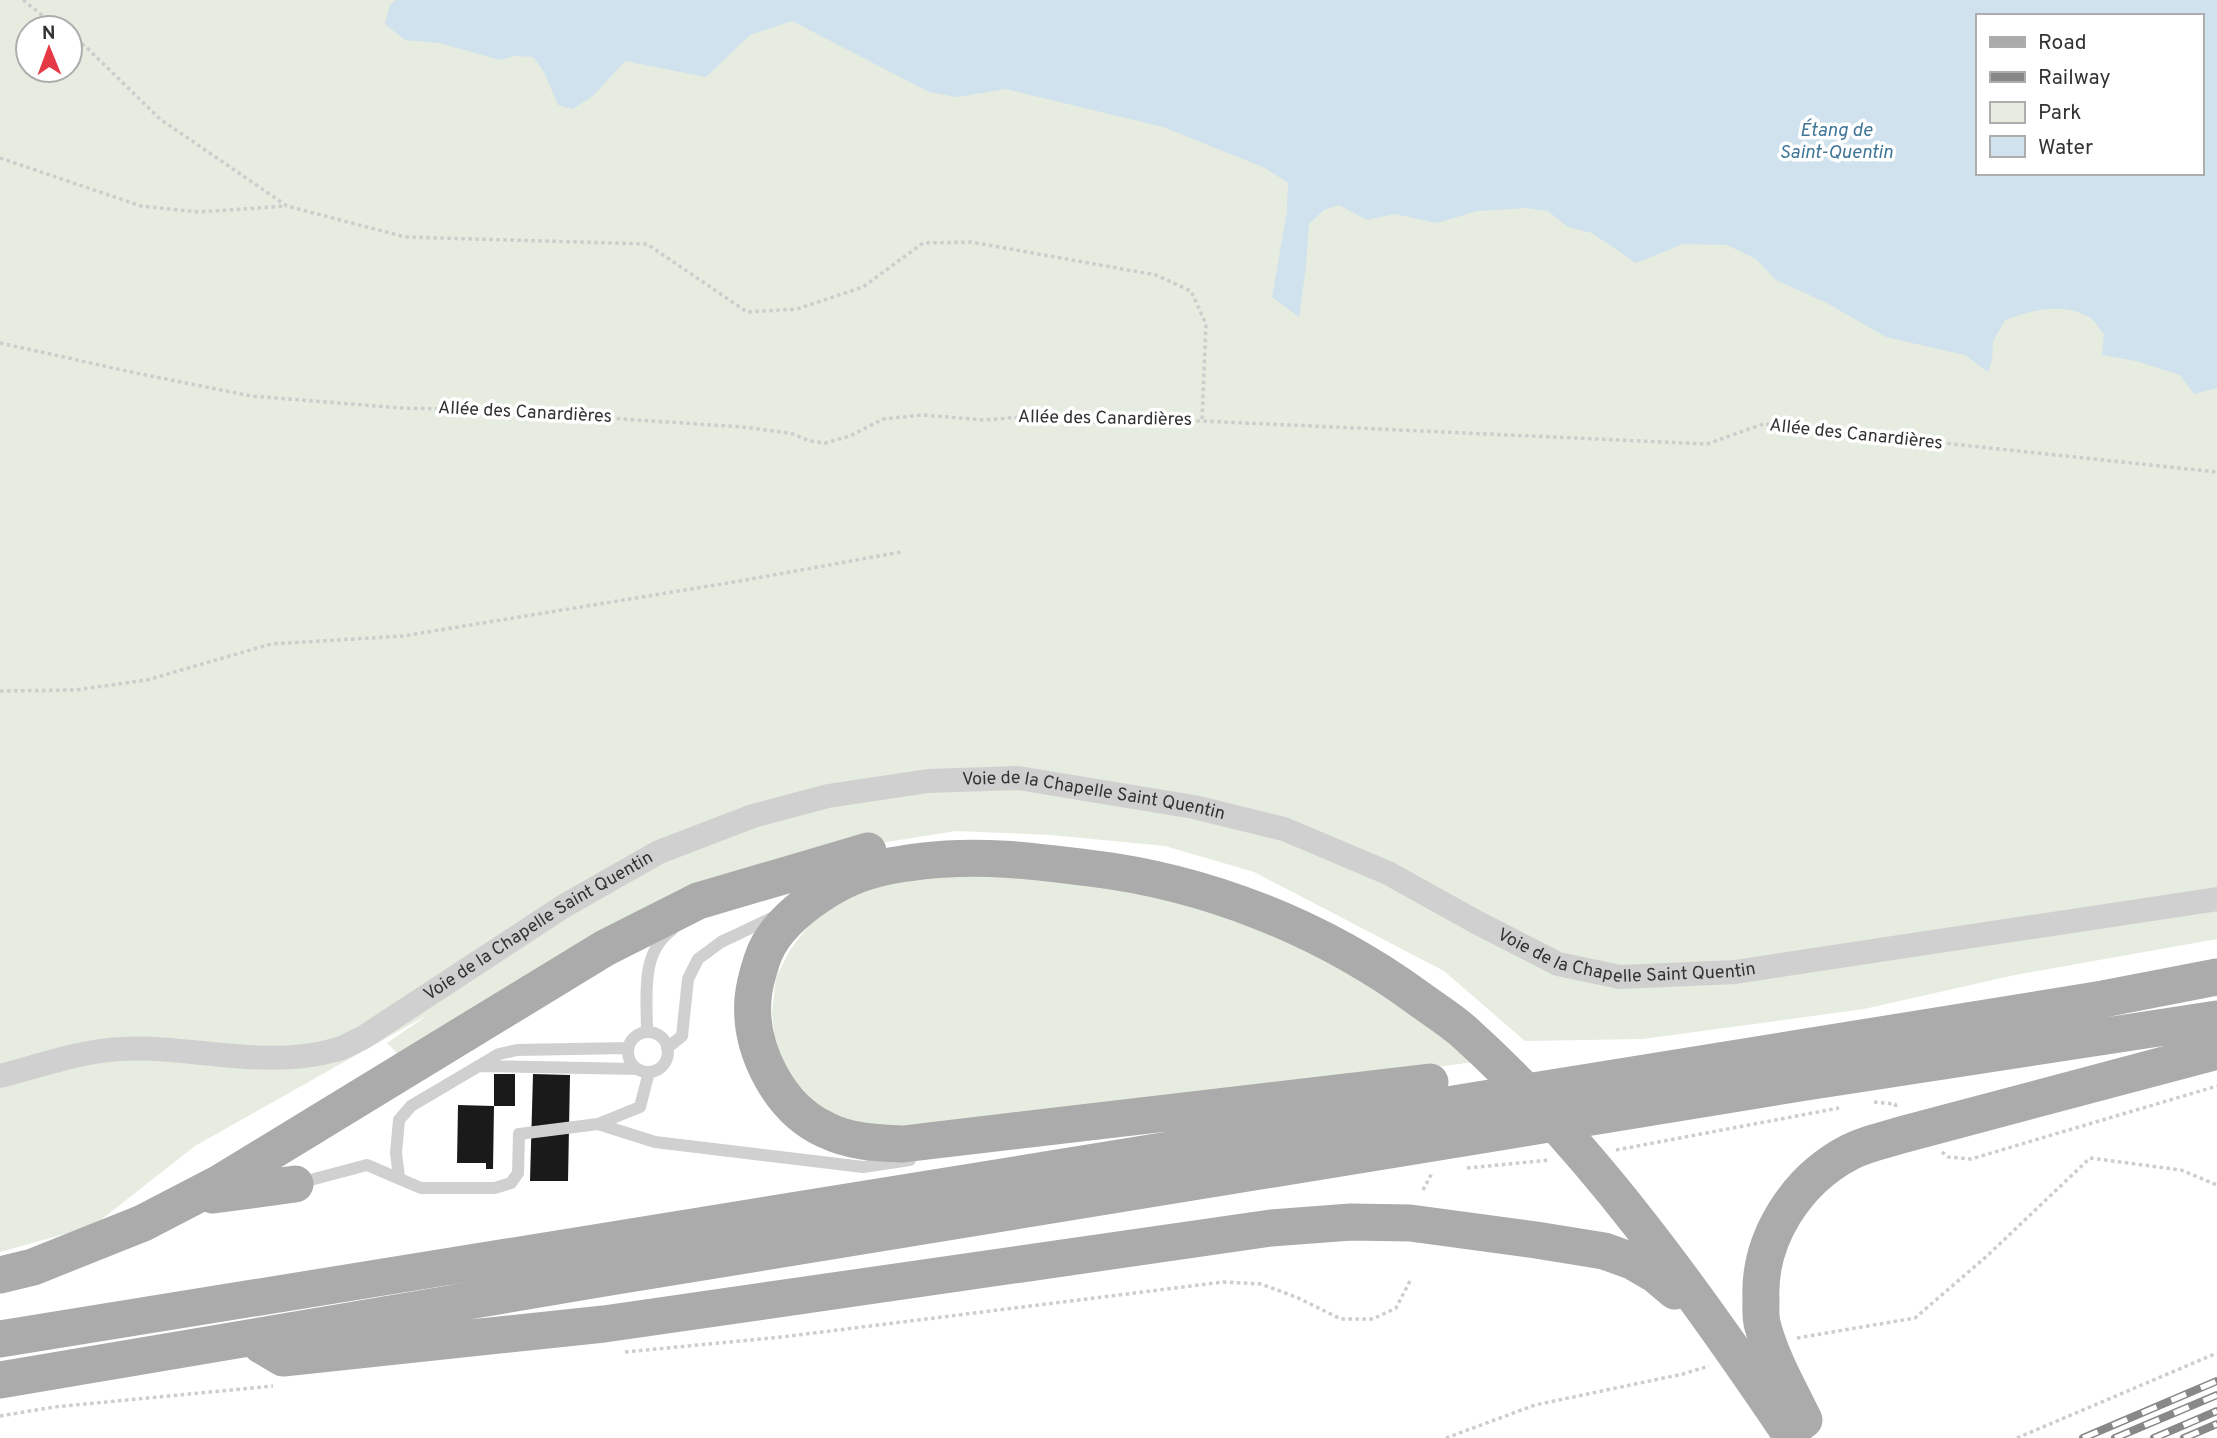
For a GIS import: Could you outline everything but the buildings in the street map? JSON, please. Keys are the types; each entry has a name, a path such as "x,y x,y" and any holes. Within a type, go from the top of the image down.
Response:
{"main road":[{"path":"0,1275 33,1267 143,1223 218,1184 605,948 704,898 859,852 928,844 1019,841 1140,856 1248,887 1340,929 1413,972 1473,1028 1541,1108 1634,1204 1744,1339"},
{"path":"1473,1028 1325,939 1239,902 1132,873 1017,859 948,858 874,869 837,884 802,907 780,930 763,954 752,998 754,1037 768,1073 791,1105 823,1129 864,1142 903,1144 1452,1080 1490,1096"},
{"path":"0,1339 2103,999 2217,977"},
{"path":"0,1380 604,1278 1806,1082 2217,1018"},
{"path":"1744,1339 1760,1283 1766,1249 1787,1209 1815,1175 1851,1151 1901,1135 2217,1051"},
{"path":"188,1199 295,1184"},
{"path":"251,1339 283,1358 604,1324 1271,1228 1351,1222 1410,1223 1604,1251 1633,1261 1773,1360 1805,1432"}],"street":[{"name":"Voie de la Chapelle Saint Quentin","path":"0,1076 81,1055 120,1049 266,1059 307,1056 338,1050 364,1037 564,906 659,852 752,816 828,796 928,781 1018,778 1194,807 1284,829 1388,873 1558,964 1620,977 1735,972 2217,899"}],"lane":[{"path":"647,1032 649,962 661,938 690,918 704,898"},
{"path":"667,1048 682,1037 688,979 698,959 721,942 744,930 802,907"},
{"path":"478,1066 643,1070 656,1070 664,1063 667,1048 661,1037 647,1032 636,1035 628,1048 629,1060 643,1070"},
{"path":"399,1177 396,1153 399,1120 411,1106 499,1054 517,1050 628,1048"},
{"path":"295,1184 367,1165 421,1188 495,1188 511,1183 518,1173 519,1134 598,1124 640,1107 643,1070"},
{"path":"598,1124 655,1142 863,1167 926,1157"},
{"path":"990,1148 1070,1125"}],"path":[{"path":"23,0 40,14"},
{"path":"84,45 160,119 287,206"},
{"path":"0,158 141,206 199,212 287,206 405,237 648,244 747,312 797,309 863,287 923,243 971,242 1156,275 1191,291 1206,324 1202,421"},
{"name":"Allée des Canardières","path":"0,343 251,396 401,408 488,410 742,427 790,433 810,441 825,443 850,436 883,419 923,415 984,420 1034,416 1097,422 1202,421 1707,444 1763,424 2217,472"},
{"path":"0,691 75,690 148,680 271,644 403,636 901,552"},
{"path":"1940,1151 1948,1157 1971,1159 2217,1086"},
{"path":"1872,1102 1895,1104 1901,1113"},
{"path":"1611,1151 1845,1107"},
{"path":"1446,1438 1535,1405 1683,1374 1744,1339 1915,1318 2090,1158 2181,1170 2217,1185"},
{"path":"1460,1169 1556,1160"},
{"path":"1423,1190 1432,1172"},
{"path":"617,1353 782,1338 1223,1282 1261,1284 1296,1297 1341,1319 1373,1319 1396,1308 1411,1279"},
{"path":"2017,1438 2217,1353"},
{"path":"0,1416 54,1407 274,1385"}],"green space":[{"path":"0,0 2217,0 2217,939 2015,975 1864,1009 1643,1039 1525,1041 1444,971 1254,872 1165,846 1051,835 956,831 830,851 404,1060 387,1043 429,1014 195,1146 93,1226 0,1252"},
{"path":"918,870 1092,873 1288,929 1482,1061 1081,1114 861,1128 820,1108 788,1074 775,1046 772,1012 776,977 790,950 819,912 863,881"}],"water":[{"name":"Étang de Saint-Quentin","path":"396,0 2217,0 2217,388 2194,394 2180,375 2136,361 2102,355 2104,334 2093,320 2079,312 2058,309 2026,313 2005,320 1993,341 1988,372 1965,355 1886,337 1825,302 1776,280 1756,259 1727,245 1683,244 1636,263 1592,233 1568,227 1548,211 1526,208 1477,211 1437,223 1395,214 1367,220 1339,205 1324,210 1309,224 1299,317 1272,297 1287,211 1288,183 1265,168 1163,127 1006,89 957,97 929,92 792,21 750,35 706,77 625,61 593,96 573,109 558,105 544,72 533,57 515,56 500,60 439,43 405,40 385,24 390,5"}],"railway":[{"path":"2083,1438 2217,1381"},
{"path":"2115,1438 2217,1395"},
{"path":"2154,1438 2217,1411"},
{"path":"2184,1438 2217,1424"}]}
